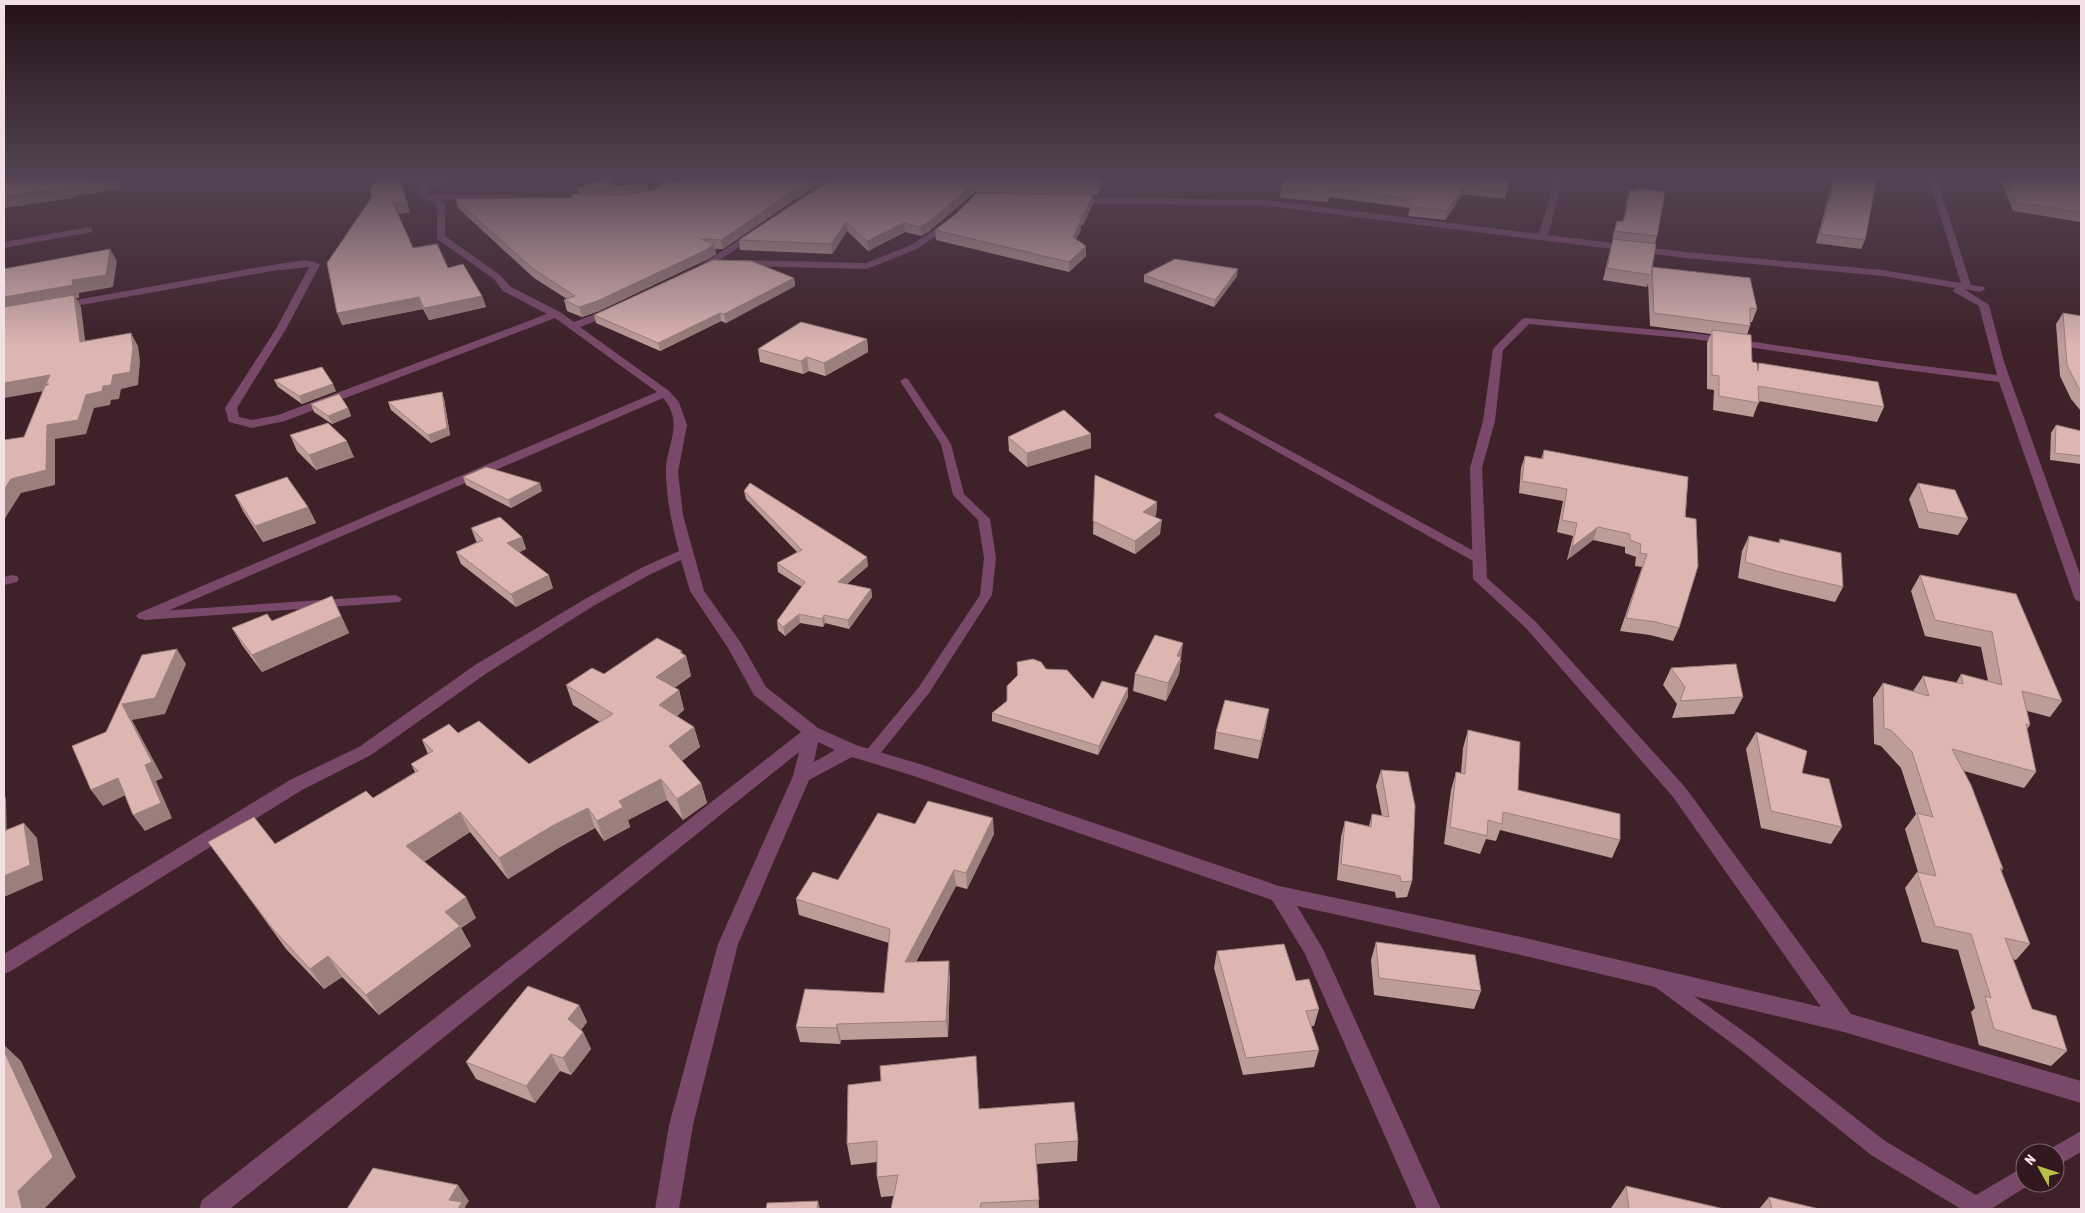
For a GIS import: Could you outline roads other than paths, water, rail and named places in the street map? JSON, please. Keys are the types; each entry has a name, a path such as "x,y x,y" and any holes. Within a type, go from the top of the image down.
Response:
{"street":[{"path":"4,245 74,233"},
{"path":"440,233 440,238 497,277 507,288 556,314 665,393 673,402 681,425 672,472 676,515 697,591 735,646 760,691 812,732 850,750 1280,894 1512,944 1844,1022 2081,1092"},
{"path":"690,275 712,263 756,233"},
{"path":"712,263 866,266 914,246 936,233"},
{"path":"1515,233 1686,255 1883,273 1980,290"},
{"path":"1950,233 1967,288"},
{"path":"52,308 272,268 305,263 315,265 281,329 231,408 233,419 252,424 282,418 556,314"},
{"path":"1947,284 1984,305 1998,362 2081,597"},
{"path":"572,326 621,307"},
{"path":"1844,1022 1679,792 1531,625 1480,579 1476,468 1490,421 1498,349 1526,321 1693,336 1898,366 2005,379"},
{"path":"144,616 665,393"},
{"path":"4,965 296,785 365,751 481,669 590,602 646,571 686,553"},
{"path":"666,1209 681,1125 728,944 802,776 812,732"},
{"path":"211,1209 812,732"},
{"path":"802,776 850,750"},
{"path":"1280,894 1313,948 1429,1209"}],"lane":[{"path":"870,756 924,690 986,596 990,558 984,519 959,495 946,444 905,381"},
{"path":"1219,414 1479,559"},
{"path":"144,616 396,598"},
{"path":"1654,977 1747,1044 1878,1148 1978,1208 2015,1183"},
{"path":"2065,1151 2081,1141"}]}
